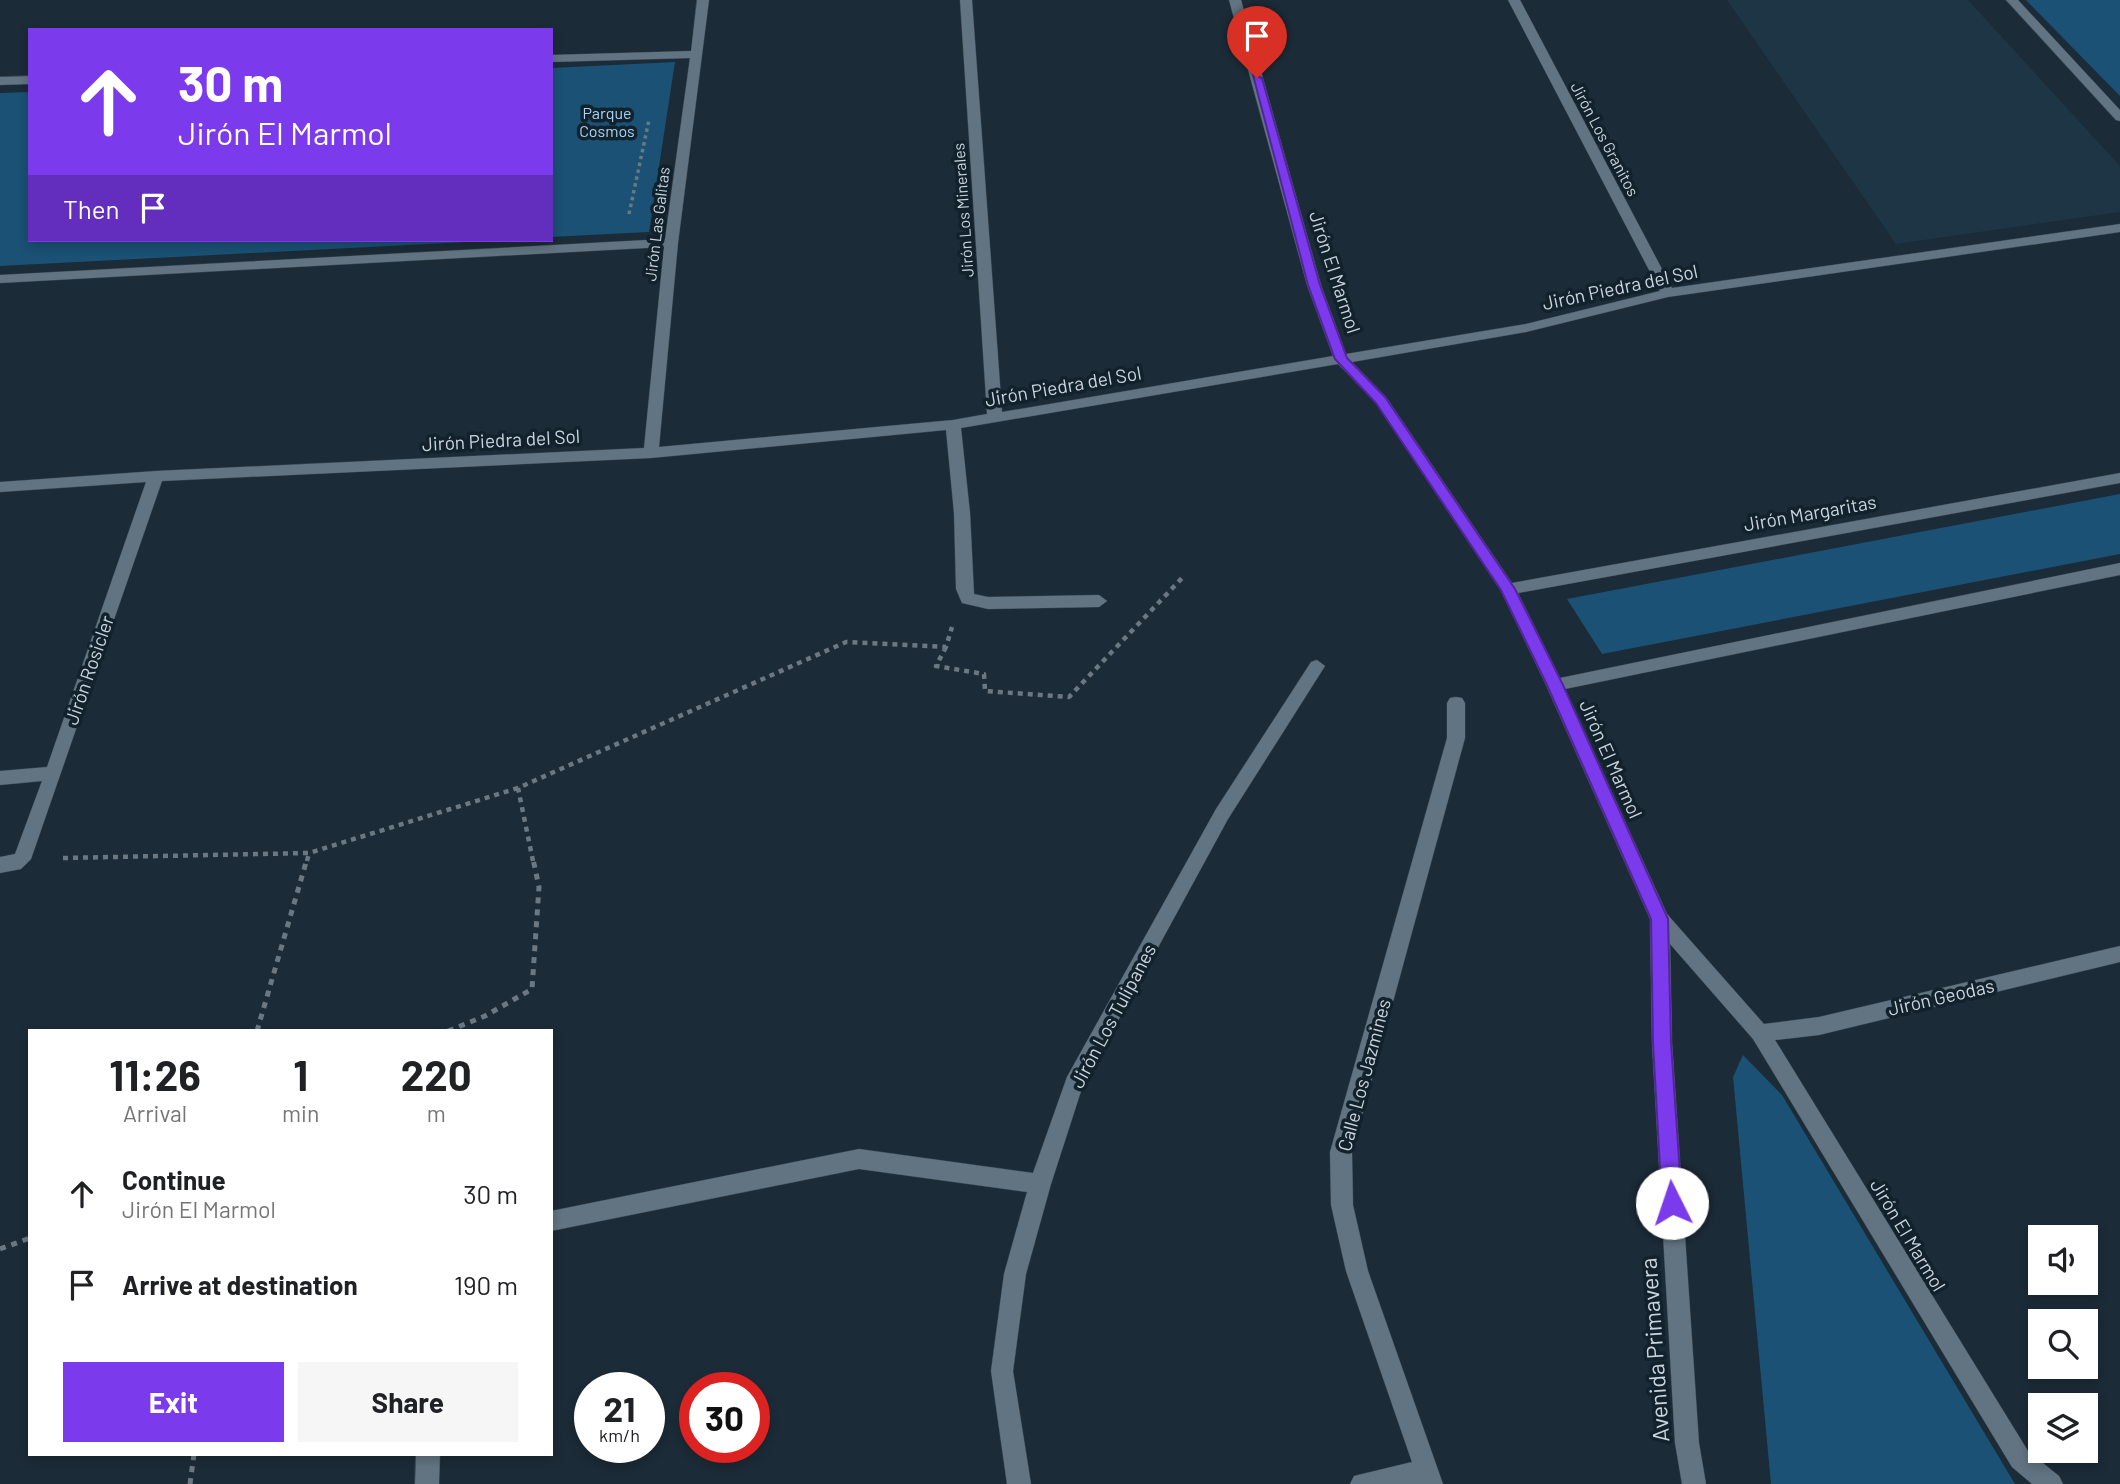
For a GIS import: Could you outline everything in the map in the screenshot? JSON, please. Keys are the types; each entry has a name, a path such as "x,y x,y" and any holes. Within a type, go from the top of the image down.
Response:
{"street":[{"name":"Jirón Las Galitas","path":"651,453 671,243 703,0"},
{"name":"Jirón Los Minerales","path":"966,0 995,417"},
{"name":"Jirón El Marmol","path":"1236,0 1314,285 1341,359 1381,400 1508,589 1555,685 1660,919 1760,1033 2020,1459 2051,1484"},
{"name":"Jirón Los Granitos","path":"1514,0 1668,293"},
{"path":"2012,0 2120,117"},
{"path":"553,59 696,54"},
{"path":"0,81 28,80"},
{"name":"Jirón Piedra del Sol","path":"0,487 156,476 651,453 953,425 1526,328 1668,293 2120,228"},
{"path":"0,279 671,243"},
{"path":"953,425 962,513 964,589 968,599 988,603 1099,601"},
{"name":"Jirón Rosicler","path":"20,860 54,774 156,476"},
{"name":"Jirón Margaritas","path":"1508,589 2120,478"},
{"path":"1555,685 2120,569"},
{"name":"Jirón Los Tulipanes","path":"1019,1484 1002,1371 1016,1274 1040,1184 1074,1083 1222,814 1317,666"},
{"name":"Calle Los Jazmines","path":"1429,1477 1357,1271 1342,1205 1341,1152 1456,738 1457,703"},
{"path":"0,778 54,774"},
{"path":"0,865 20,860"},
{"name":"Avenida Primavera","path":"1660,919 1665,1098 1687,1443 1694,1484"},
{"name":"Jirón Geodas","path":"1760,1033 1819,1026 2120,954"},
{"path":"553,1221 859,1159 1040,1184"},
{"path":"427,1484 428,1456"},
{"path":"1362,1484 1429,1477"}],"path":[{"path":"628,218 650,113"},
{"path":"964,589 946,647 936,666 984,674 985,691 1069,697 1183,577"},
{"path":"20,860 309,853 517,788 846,642 946,647"},
{"path":"454,1029 485,1016 532,989 539,887 517,788"},
{"path":"258,1029 309,853"},
{"path":"0,1249 28,1239"},
{"path":"190,1484 194,1456"}],"shaded area":[{"path":"1727,0 1968,0 2120,166 2120,212 1896,244"}],"green space":[{"path":"2026,0 2120,0 2120,96"},
{"name":"Parque Cosmos","path":"675,62 649,232 553,237 553,68"},
{"path":"28,92 28,242 466,242 0,266 0,93"},
{"path":"2120,494 2120,554 1602,654 1567,599"},
{"path":"1743,1055 1782,1095 2015,1484 1771,1484 1733,1077"}],"route":[{"path":"1257,78 1314,285 1341,359 1381,400 1508,589 1555,685 1660,919 1662,1043 1672,1203"}]}
